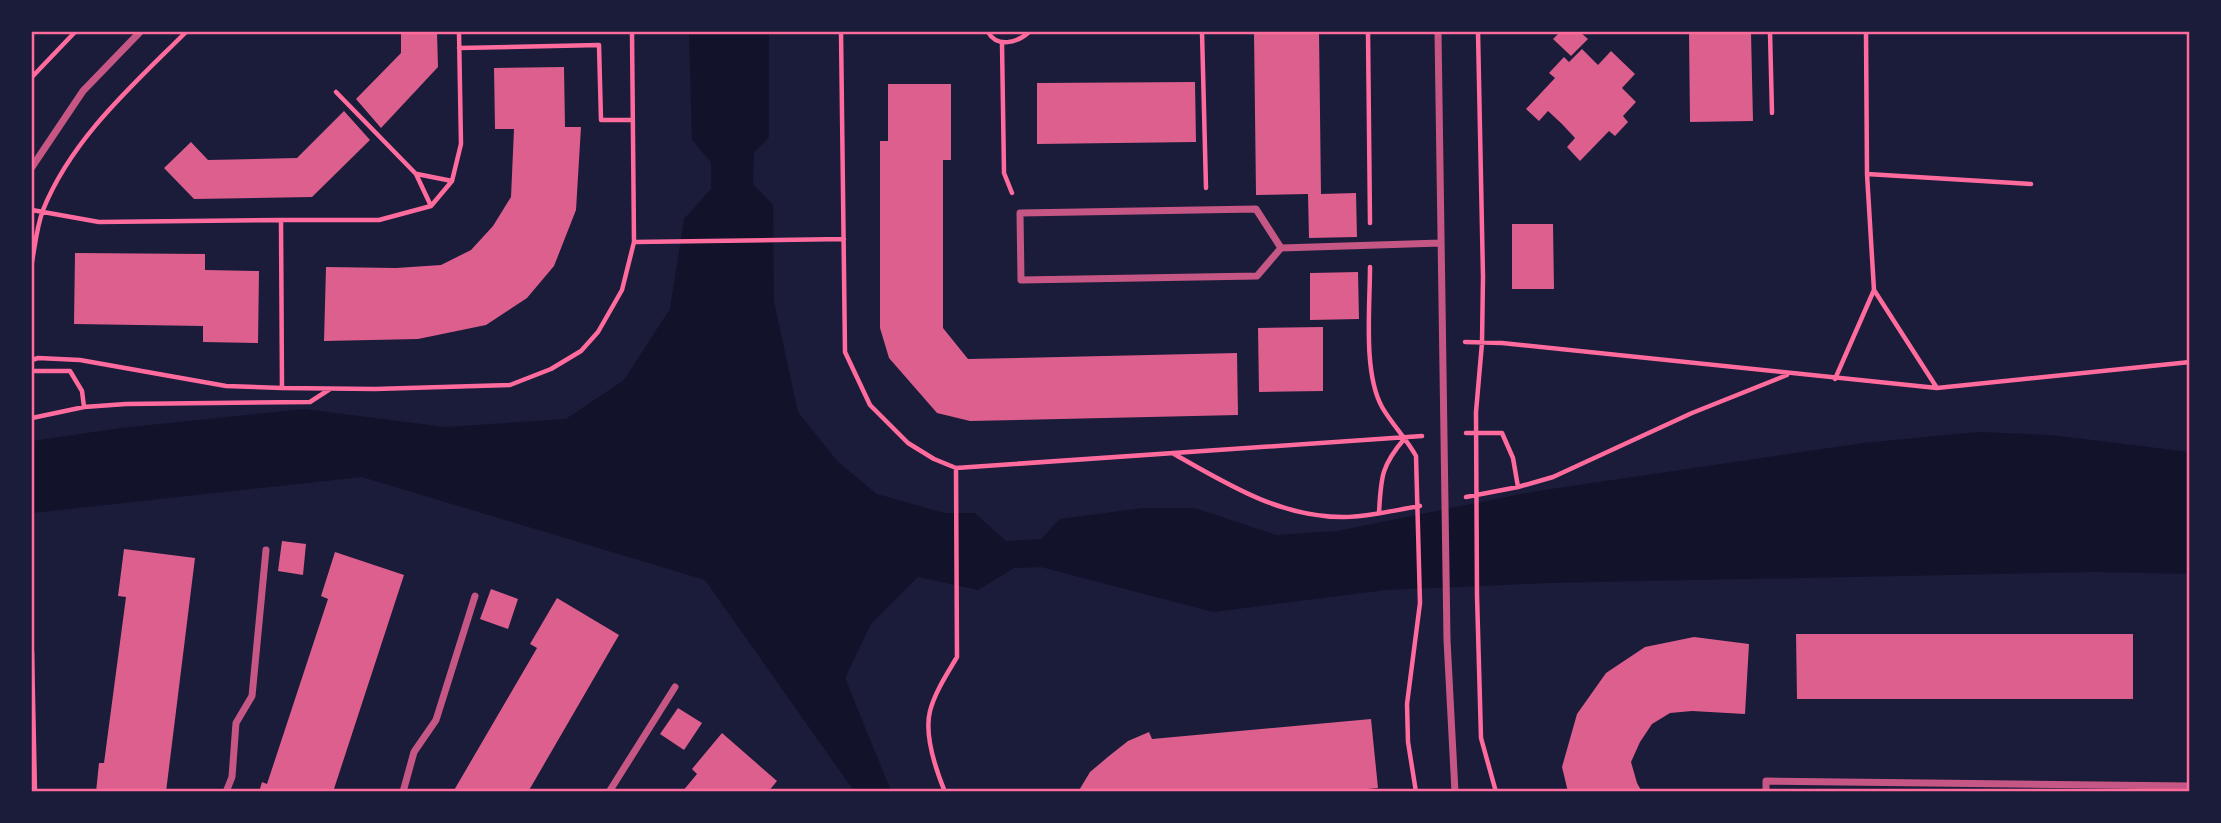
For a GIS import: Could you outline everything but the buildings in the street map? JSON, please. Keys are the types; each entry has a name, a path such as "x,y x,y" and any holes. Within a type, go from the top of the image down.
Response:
{"street":[{"path":"32,167 83,90 140,32"},
{"path":"1438,32 1447,601 1455,792"},
{"path":"1281,248 1256,209 1020,213 1021,279 1257,276 1281,248 1441,243"},
{"path":"226,792 232,777 236,723 251,696 266,550"},
{"path":"403,792 414,752 436,720 475,596"},
{"path":"609,792 675,687"},
{"path":"1766,792 1766,781 2164,790 2189,786"}],"path":[{"path":"32,77 75,32"},
{"path":"32,262 42,211 75,152 108,110 187,32"},
{"path":"32,211 99,222 379,220 432,206 453,181 461,144 459,32"},
{"path":"32,360 80,360 226,386 282,388 510,385 551,369 581,351 598,332 622,290 635,242 632,32"},
{"path":"841,32 845,352 870,405 908,443 934,459 956,468 1476,432 1502,433 1513,458 1518,487"},
{"path":"988,32 990,37 1002,43 1013,42 1029,32"},
{"path":"1202,32 1206,210"},
{"path":"1478,32 1483,277 1482,343 1476,412 1477,595 1481,738 1496,792"},
{"path":"1770,32 1772,113"},
{"path":"1835,379 1874,290 1867,174 1866,32"},
{"path":"1002,43 1004,173 1020,213"},
{"path":"460,48 599,45 601,120 633,120"},
{"path":"337,92 416,174 432,206"},
{"path":"416,174 453,181"},
{"path":"1867,174 2031,184"},
{"path":"281,220 282,388"},
{"path":"635,242 844,239"},
{"path":"1874,290 1937,388"},
{"path":"1443,341 1937,388 2189,362"},
{"path":"32,371 69,371 82,391 83,407"},
{"path":"1453,499 1518,487 1553,477 1692,413 1790,374"},
{"path":"32,418 83,407 126,404 310,402 331,388"},
{"path":"1406,438 1416,456 1417,478 1420,603 1407,704 1408,742 1416,792"},
{"path":"1380,513 1381,479 1390,456 1406,438"},
{"path":"1173,453 1263,502 1306,512 1344,517 1427,504"},
{"path":"945,792 931,751 930,713 942,682 957,657 956,468"},
{"path":"32,652 35,792"}],"shaded area":[{"path":"689,32 769,32 769,137 754,153 753,184 773,205 774,302 798,412 838,462 877,494 944,513 975,513 1006,541 1041,539 1060,519 1143,508 1195,508 1276,535 1337,531 1531,492 1863,443 1978,432 2052,435 2189,452 2189,574 2094,572 1550,583 1386,590 1213,612 1041,567 1014,568 978,590 918,577 871,624 845,678 891,791 854,791 705,580 362,477 32,513 32,441 121,428 304,409 445,427 566,419 624,380 670,309 684,219 711,189 711,162 692,140"}]}
